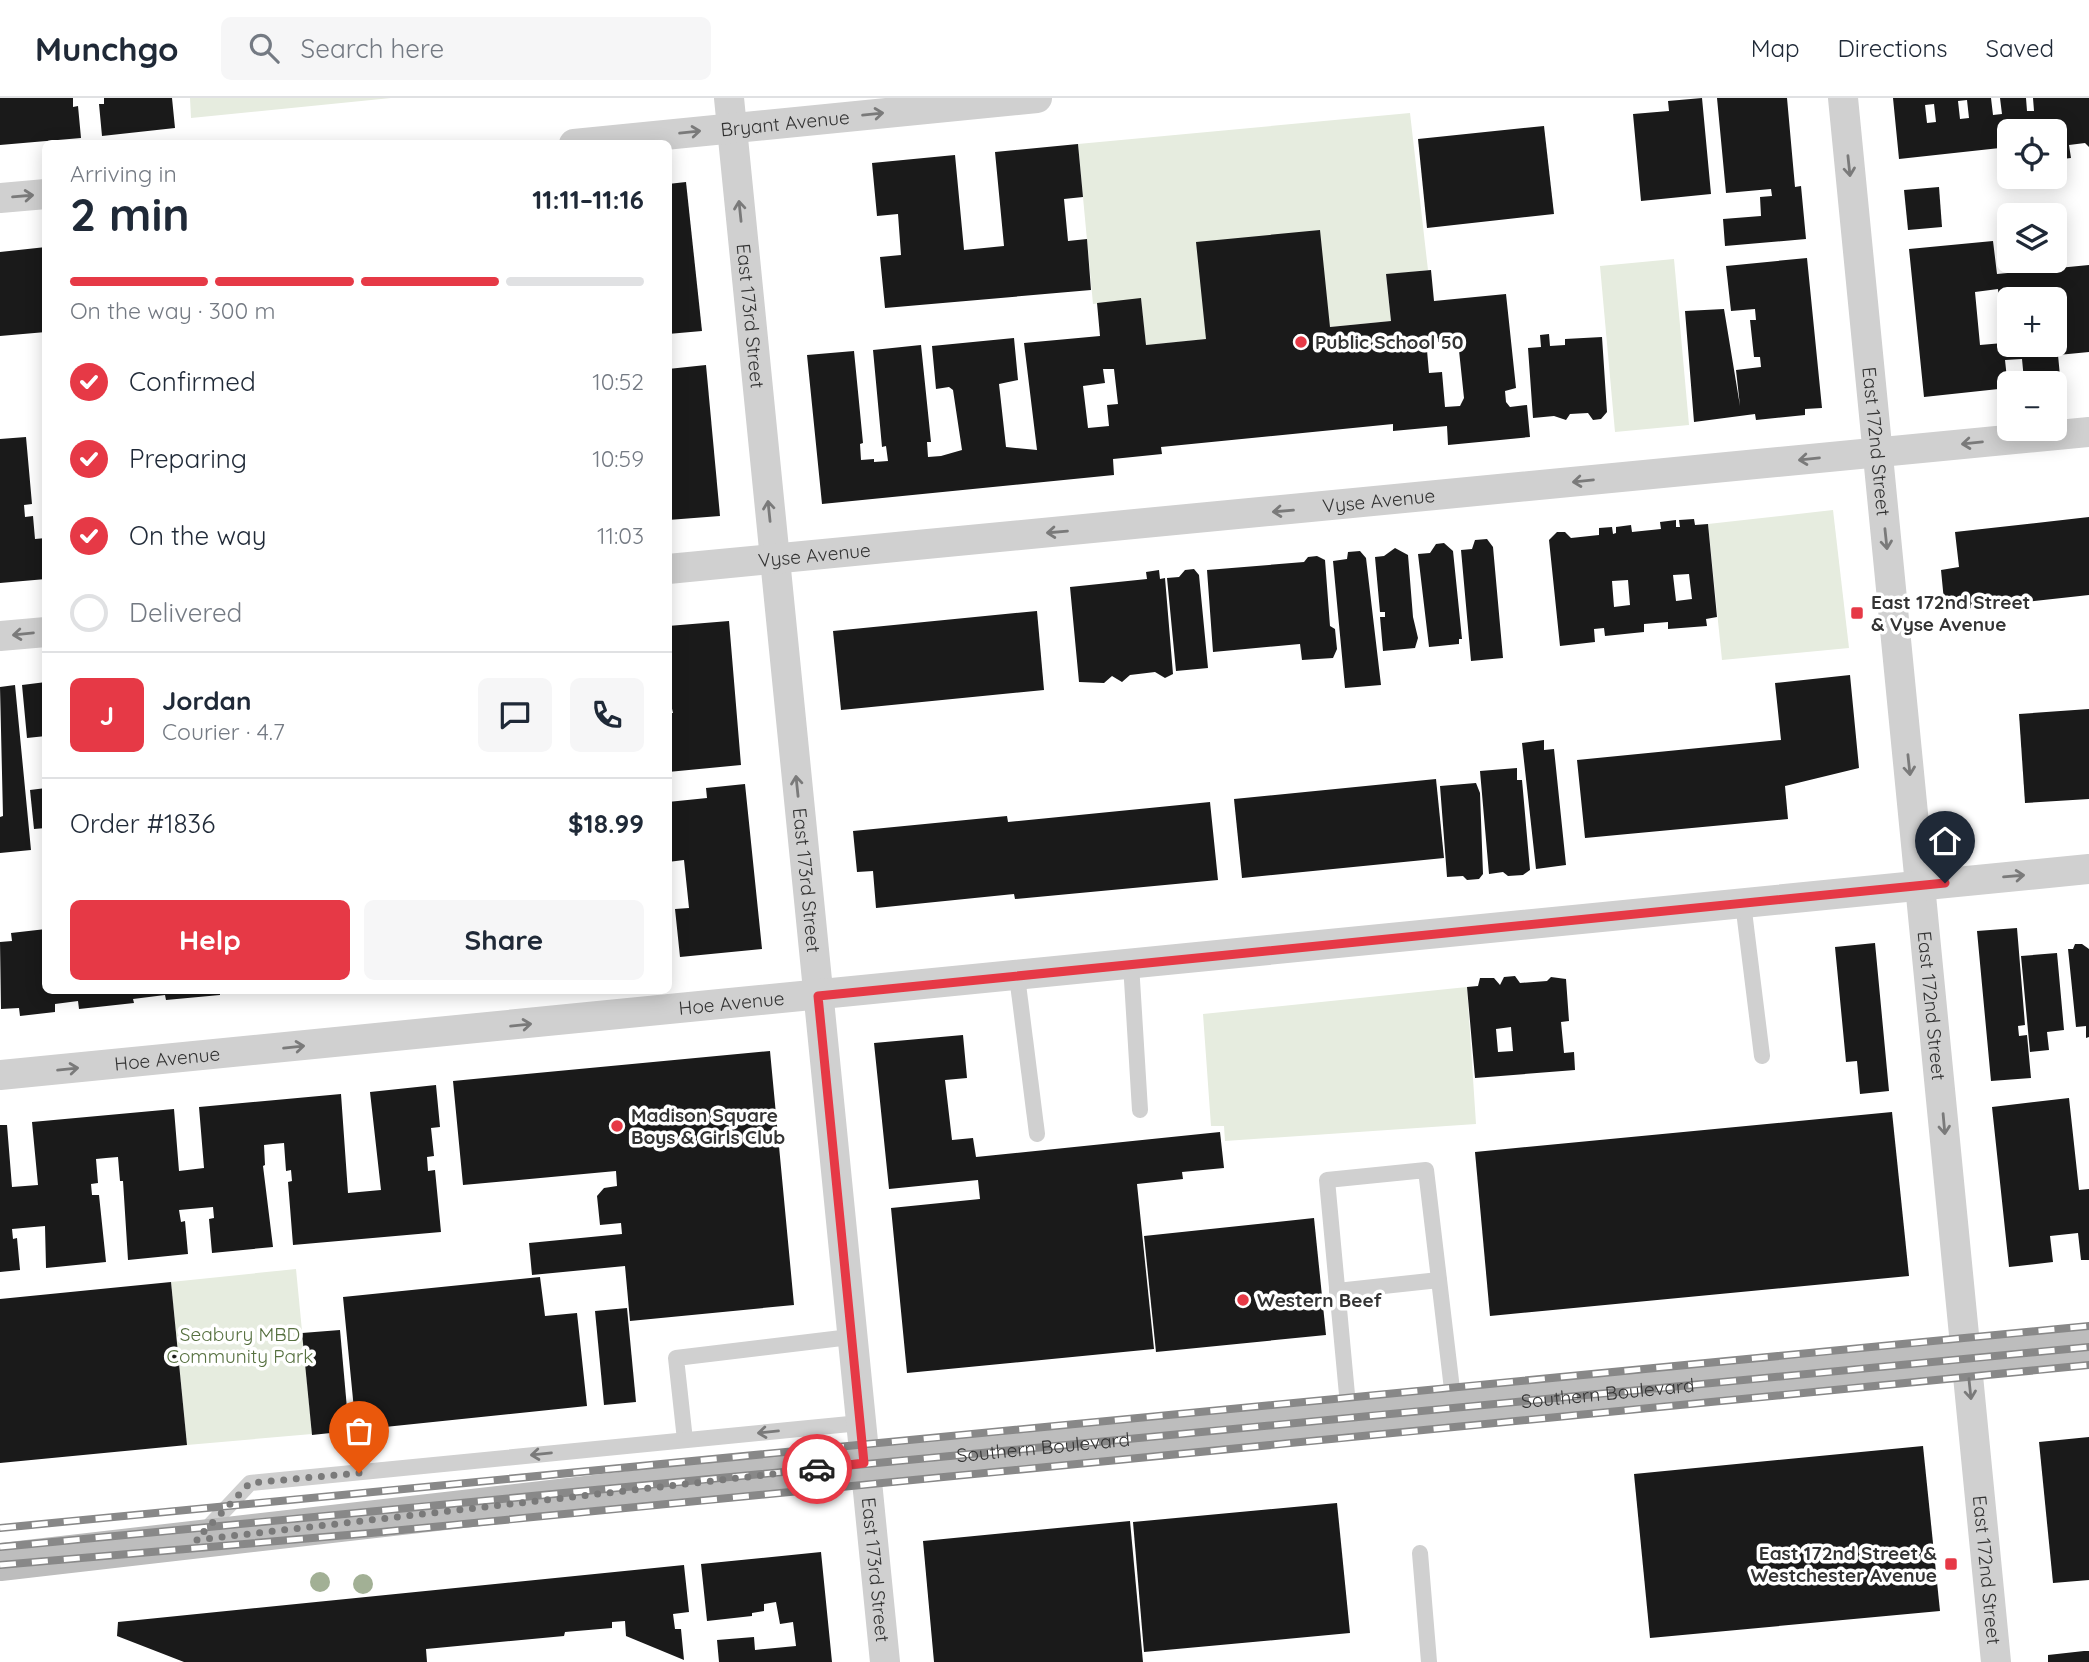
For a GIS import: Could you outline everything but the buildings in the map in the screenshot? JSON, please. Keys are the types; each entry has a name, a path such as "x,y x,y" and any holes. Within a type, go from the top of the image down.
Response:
{"main road":[{"name":"Southern Boulevard","path":"0,1562 864,1463 2089,1343"}],"street":[{"name":"East 173rd Street","path":"729,98 850,1338 885,1662"},
{"name":"Bryant Avenue","path":"614,140 1037,98"},
{"name":"East 172nd Street","path":"1843,98 1996,1662"},
{"path":"0,198 42,194"},
{"name":"Vyse Avenue","path":"672,569 2089,432"},
{"path":"0,636 42,632"},
{"name":"Hoe Avenue","path":"0,1075 2089,869"}],"lane":[{"path":"1743,903 1762,1056"},
{"path":"1131,964 1140,1110"},
{"path":"1017,976 1037,1134"},
{"path":"1349,1416 1327,1180 1426,1170 1454,1406"},
{"path":"1337,1290 1439,1280"},
{"path":"685,1440 676,1358 850,1338"},
{"path":"196,1540 250,1483 860,1423"},
{"path":"1420,1552 1429,1662"}],"green space":[{"path":"190,98 391,98 191,118"},
{"path":"1410,113 1428,270 1386,275 1391,321 1146,345 1141,299 1093,304 1078,144"},
{"path":"1674,259 1689,425 1615,432 1600,266"},
{"path":"1833,510 1849,648 1722,660 1708,524"},
{"path":"1467,987 1476,1124 1225,1141 1224,1126 1211,1126 1203,1014"},
{"name":"Seabury MBD Community Park","path":"296,1269 312,1434 187,1445 171,1282"}],"railway":[{"path":"0,1528 2089,1326"},
{"path":"0,1547 2089,1347"},
{"path":"0,1565 371,1533 2089,1365"}],"way so far":[{"path":"359,1473 250,1483 196,1540 817,1469"}],"place":[{"name":"Public School 50","path":"1301,342"},
{"name":"East 172nd Street & Vyse Avenue","path":"1857,613"},
{"name":"Madison Square Boys & Girls Club","path":"617,1126"},
{"name":"Western Beef","path":"1243,1300"},
{"name":"East 172nd Street & Westchester Avenue","path":"1951,1564"}],"route":[{"path":"817,1469 864,1463 818,996 1945,883"}]}
